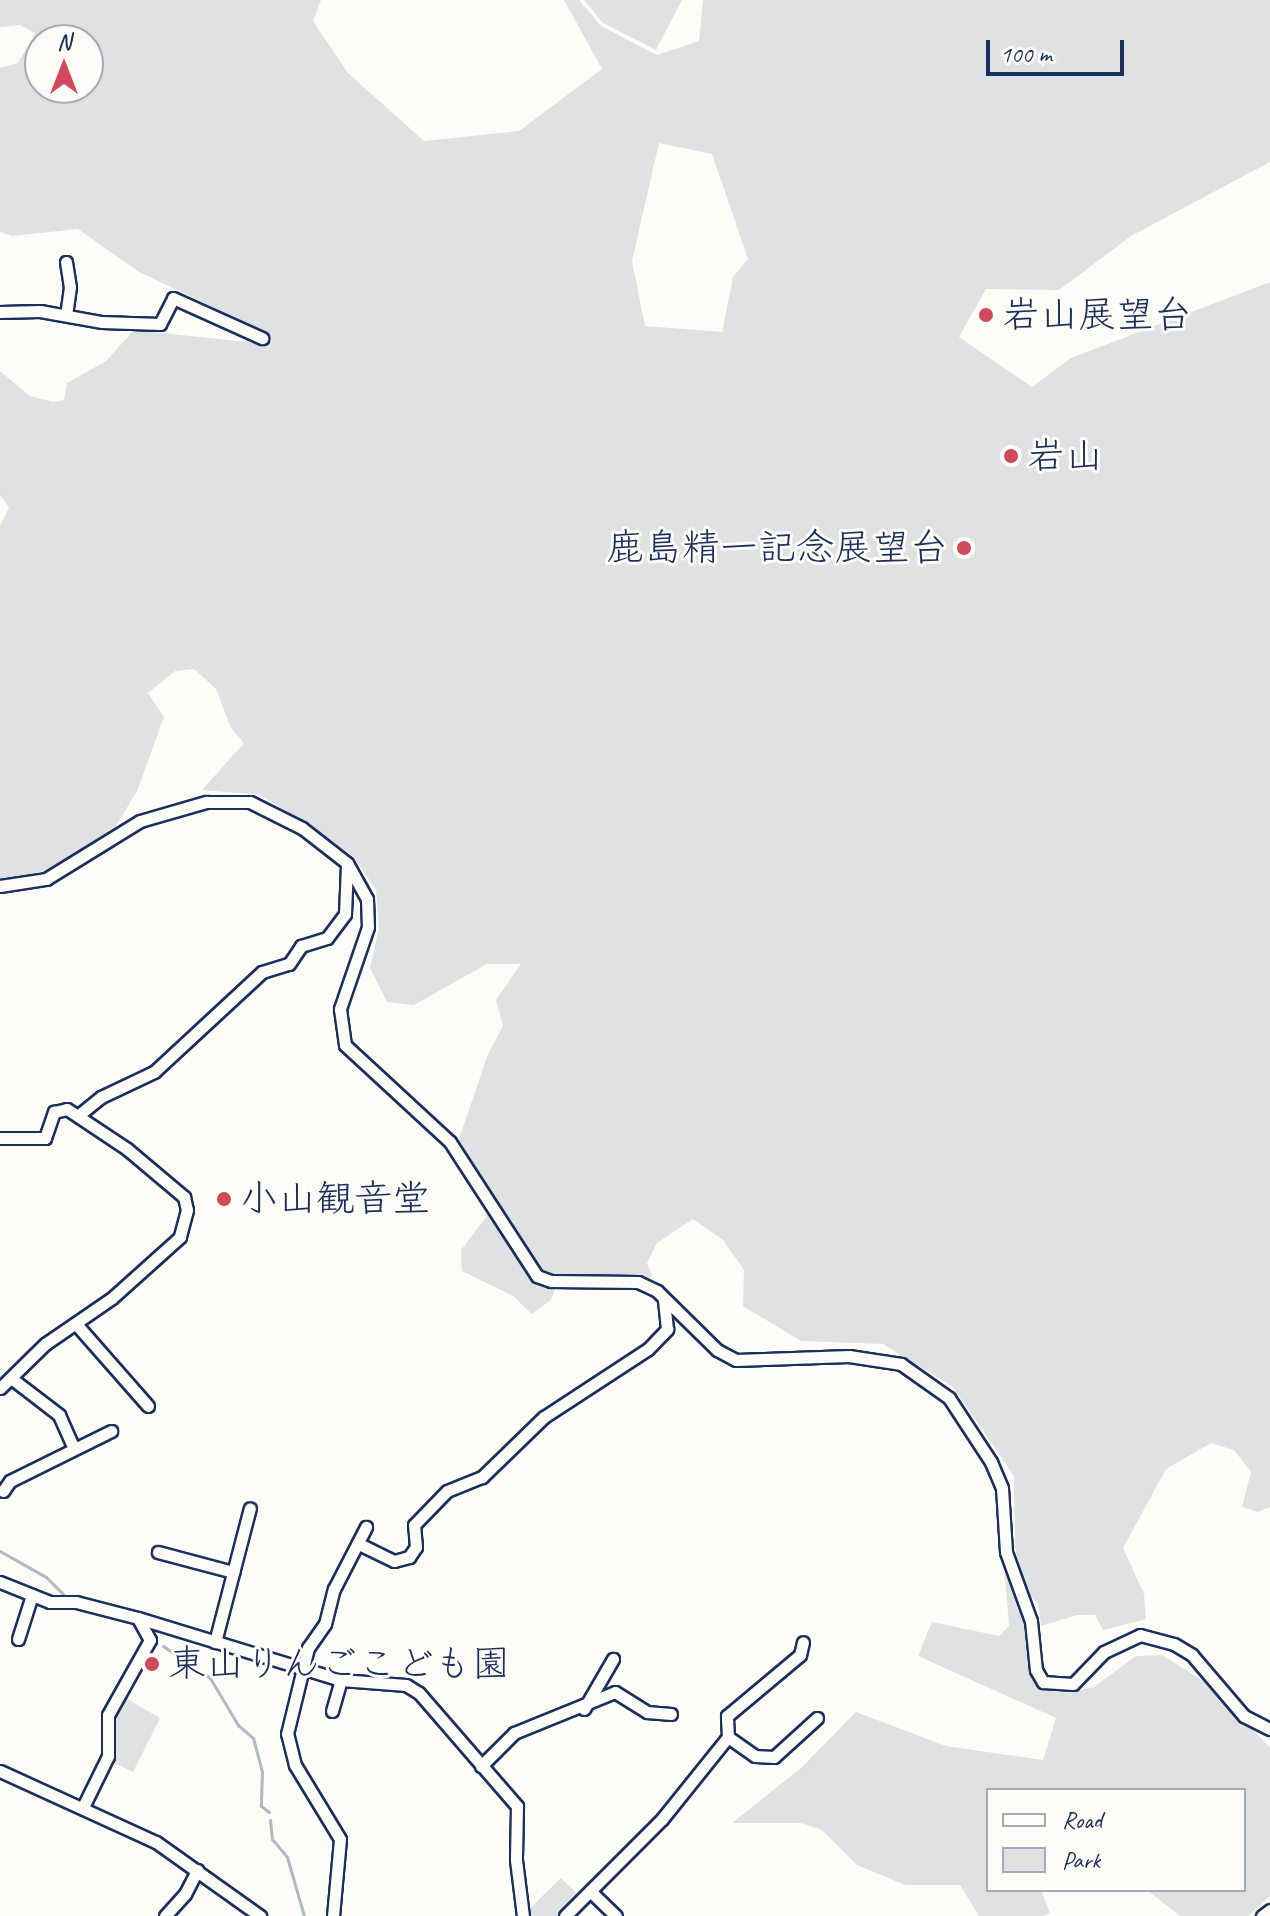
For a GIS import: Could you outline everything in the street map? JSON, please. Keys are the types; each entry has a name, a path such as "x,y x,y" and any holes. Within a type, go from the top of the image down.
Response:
{"street":[{"path":"66,262 70,287 66,315"},
{"path":"0,312 160,324 173,298 262,338"},
{"path":"0,886 46,879 140,821 206,802 250,802 275,812 347,863 361,880 368,927 340,1009 345,1045 450,1142 493,1201 521,1257 537,1276 551,1281 638,1282 664,1299 717,1350 736,1360 873,1357 901,1364 949,1398 977,1436 1002,1488 1006,1552 1031,1621 1036,1670 1043,1682 1073,1684 1104,1652 1140,1635 1174,1644 1192,1655 1244,1716 1269,1724"},
{"path":"80,1114 101,1097 154,1072 203,1021 224,1010 262,972 289,964 301,946 327,938 345,914 347,863"},
{"path":"0,1138 45,1138 54,1112 80,1114 184,1197 187,1210 180,1237 76,1324 45,1344 0,1388"},
{"path":"359,1544 394,1561 409,1557 416,1547 414,1525 447,1491 482,1477 544,1417 648,1349 667,1329 664,1299"},
{"path":"76,1324 148,1406"},
{"path":"11,1378 59,1415 73,1447"},
{"path":"3,1491 10,1481 73,1447 111,1431"},
{"path":"215,1642 250,1508"},
{"path":"333,1916 340,1839 295,1765 287,1734 301,1668 366,1527"},
{"path":"158,1552 233,1572"},
{"path":"1,1585 32,1595 138,1618 341,1680 406,1685 419,1693 481,1766 498,1778 517,1806 516,1860 523,1916"},
{"path":"18,1639 32,1595"},
{"path":"83,1807 108,1756 108,1715 150,1640 138,1618"},
{"path":"565,1916 662,1819 728,1737 727,1716 800,1655 803,1642"},
{"path":"584,1709 613,1659"},
{"path":"332,1711 341,1680"},
{"path":"481,1766 514,1733 584,1709 621,1692 647,1712 671,1714"},
{"path":"728,1737 755,1756 774,1757 817,1718"},
{"path":"0,1771 156,1842 260,1916"},
{"path":"165,1916 185,1894 197,1870"},
{"path":"590,1891 616,1916"},
{"path":"1262,1916 1270,1910"}],"green space":[{"path":"0,0 321,0 313,21 348,73 424,141 519,131 602,69 564,0 579,0 601,26 657,55 699,41 703,0 1270,0 1270,162 1131,236 1059,290 986,289 959,337 1032,387 1071,358 1270,282 1270,1507 1258,1512 1242,1507 1251,1472 1234,1450 1211,1443 1166,1469 1123,1548 1144,1594 1146,1619 1103,1630 1095,1615 1077,1615 1041,1626 1038,1603 1023,1590 1015,1546 1014,1476 952,1386 883,1344 801,1341 743,1306 744,1270 723,1240 693,1219 657,1243 647,1263 652,1276 642,1285 558,1281 551,1300 532,1314 513,1296 462,1271 461,1250 496,1204 456,1148 488,1054 503,1026 496,1000 521,964 487,964 414,1005 387,1002 370,968 379,928 376,890 353,856 261,795 202,790 244,743 231,728 216,689 194,669 175,671 148,693 164,717 137,791 116,826 56,868 0,882 0,526 9,507 0,495 0,371 30,396 53,402 64,400 67,383 106,361 134,330 266,344 270,334 139,272 78,229 12,236 0,232 0,68 18,63 24,52 24,104 104,104 104,24 0,27","holes":["659,143 712,154 748,259 733,277 722,332 645,326 632,261"]},
{"path":"584,0 682,0 656,50 603,23"},
{"path":"1001,1526 1028,1620 1031,1675 1040,1688 1066,1693 1094,1687 1136,1656 1162,1655 1213,1687 1270,1748 1270,1896 1248,1916 1180,1916 1150,1892 1246,1892 1246,1788 986,1788 986,1892 1042,1892 1050,1913 1042,1916 979,1916 960,1885 905,1885 857,1865 822,1830 801,1823 732,1823 801,1768 856,1712 946,1746 1043,1760 1056,1718 918,1656 932,1622 999,1636 1009,1626"},
{"path":"124,1697 160,1718 133,1772 110,1761 113,1716"},
{"path":"561,1878 579,1896 560,1916 529,1916 528,1910"}],"waterway":[{"path":"0,1551 46,1577 64,1595"},
{"path":"163,1646 210,1678 238,1725 253,1738 262,1772 261,1806 269,1812"},
{"path":"270,1820 272,1839 287,1857 304,1916"}],"place":[{"name":"岩山展望台","path":"986,315"},
{"name":"岩山","path":"1011,456"},
{"name":"鹿島精一記念展望台","path":"964,548"},
{"name":"小山観音堂","path":"224,1199"},
{"name":"東山りんごこども園","path":"152,1664"}]}
